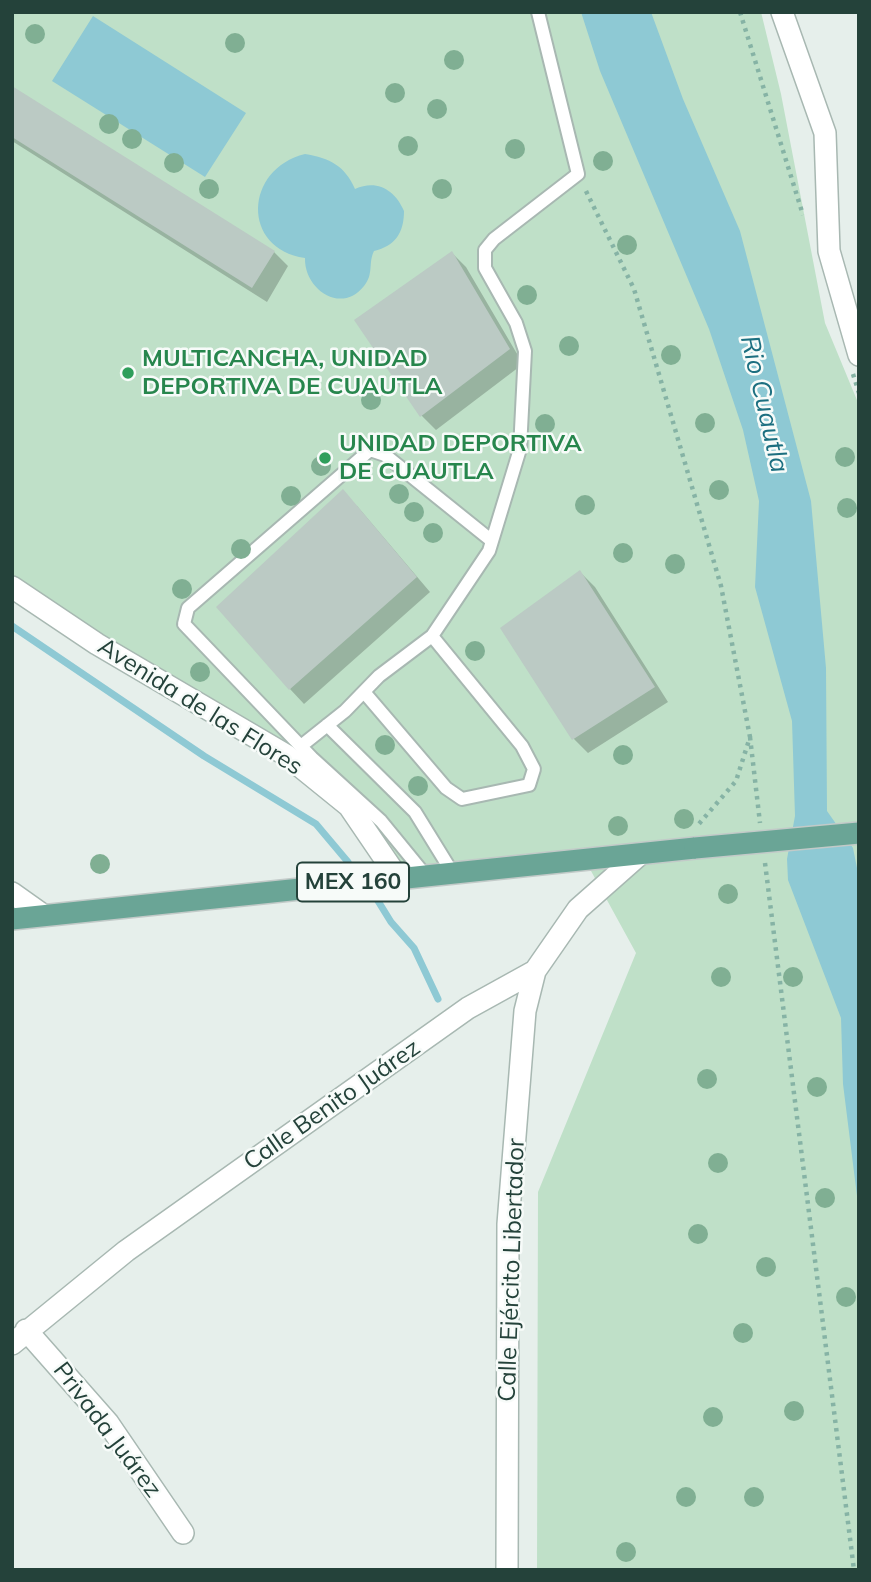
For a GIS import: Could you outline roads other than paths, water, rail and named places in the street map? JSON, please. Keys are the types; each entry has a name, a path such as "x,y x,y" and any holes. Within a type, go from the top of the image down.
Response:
{"main road":[{"name":"MEX 160","path":"12,919 452,872 859,833"}],"street":[{"path":"782,12 825,133 829,251 855,361"},
{"name":"Avenida de las Flores","path":"12,587 97,644 286,755 349,806 398,878"},
{"name":"Calle Benito Juárez","path":"19,1337 126,1251 457,1016 536,971 578,909 638,856"},
{"path":"12,894 43,915"},
{"name":"Calle Ejército Libertador","path":"507,1570 508,1224 525,1010 536,971"},
{"name":"Privada Juárez","path":"19,1337 108,1423 183,1533"}],"lane":[{"path":"301,746 379,676 432,635 489,551 520,449 525,351 516,323 485,268 485,250 494,239 578,174 538,12"},
{"path":"426,876 380,821 301,746 184,624 188,608 370,450 385,455 492,541"},
{"path":"364,692 446,788 463,799 529,785 534,769 522,746 432,635"},
{"path":"327,725 415,812 452,872"}],"water":[{"name":"Rio Cuautla","path":"581,12 651,12 683,99 740,231 811,501 826,668 827,811 853,848 859,878 859,1212 843,1084 841,1018 788,880 787,859 795,816 792,721 755,587 759,501 743,430 709,329 600,71"},
{"path":"93,16 246,113 205,177 52,81"},
{"path":"305,154 336,164 355,189 371,185 384,188 396,197 404,211 397,237 388,246 374,251 367,282 355,294 345,298 335,298 317,288 306,269 305,258 284,252 269,240 261,225 258,208 261,191 270,175 285,162"}],"waterway":[{"path":"12,626 204,756 316,824 348,862"},
{"path":"378,901 391,922 414,948 438,999"}],"place":[{"name":"MULTICANCHA, UNIDAD DEPORTIVA DE CUAUTLA","path":"128,373"},
{"name":"UNIDAD DEPORTIVA DE CUAUTLA","path":"325,458"}]}
